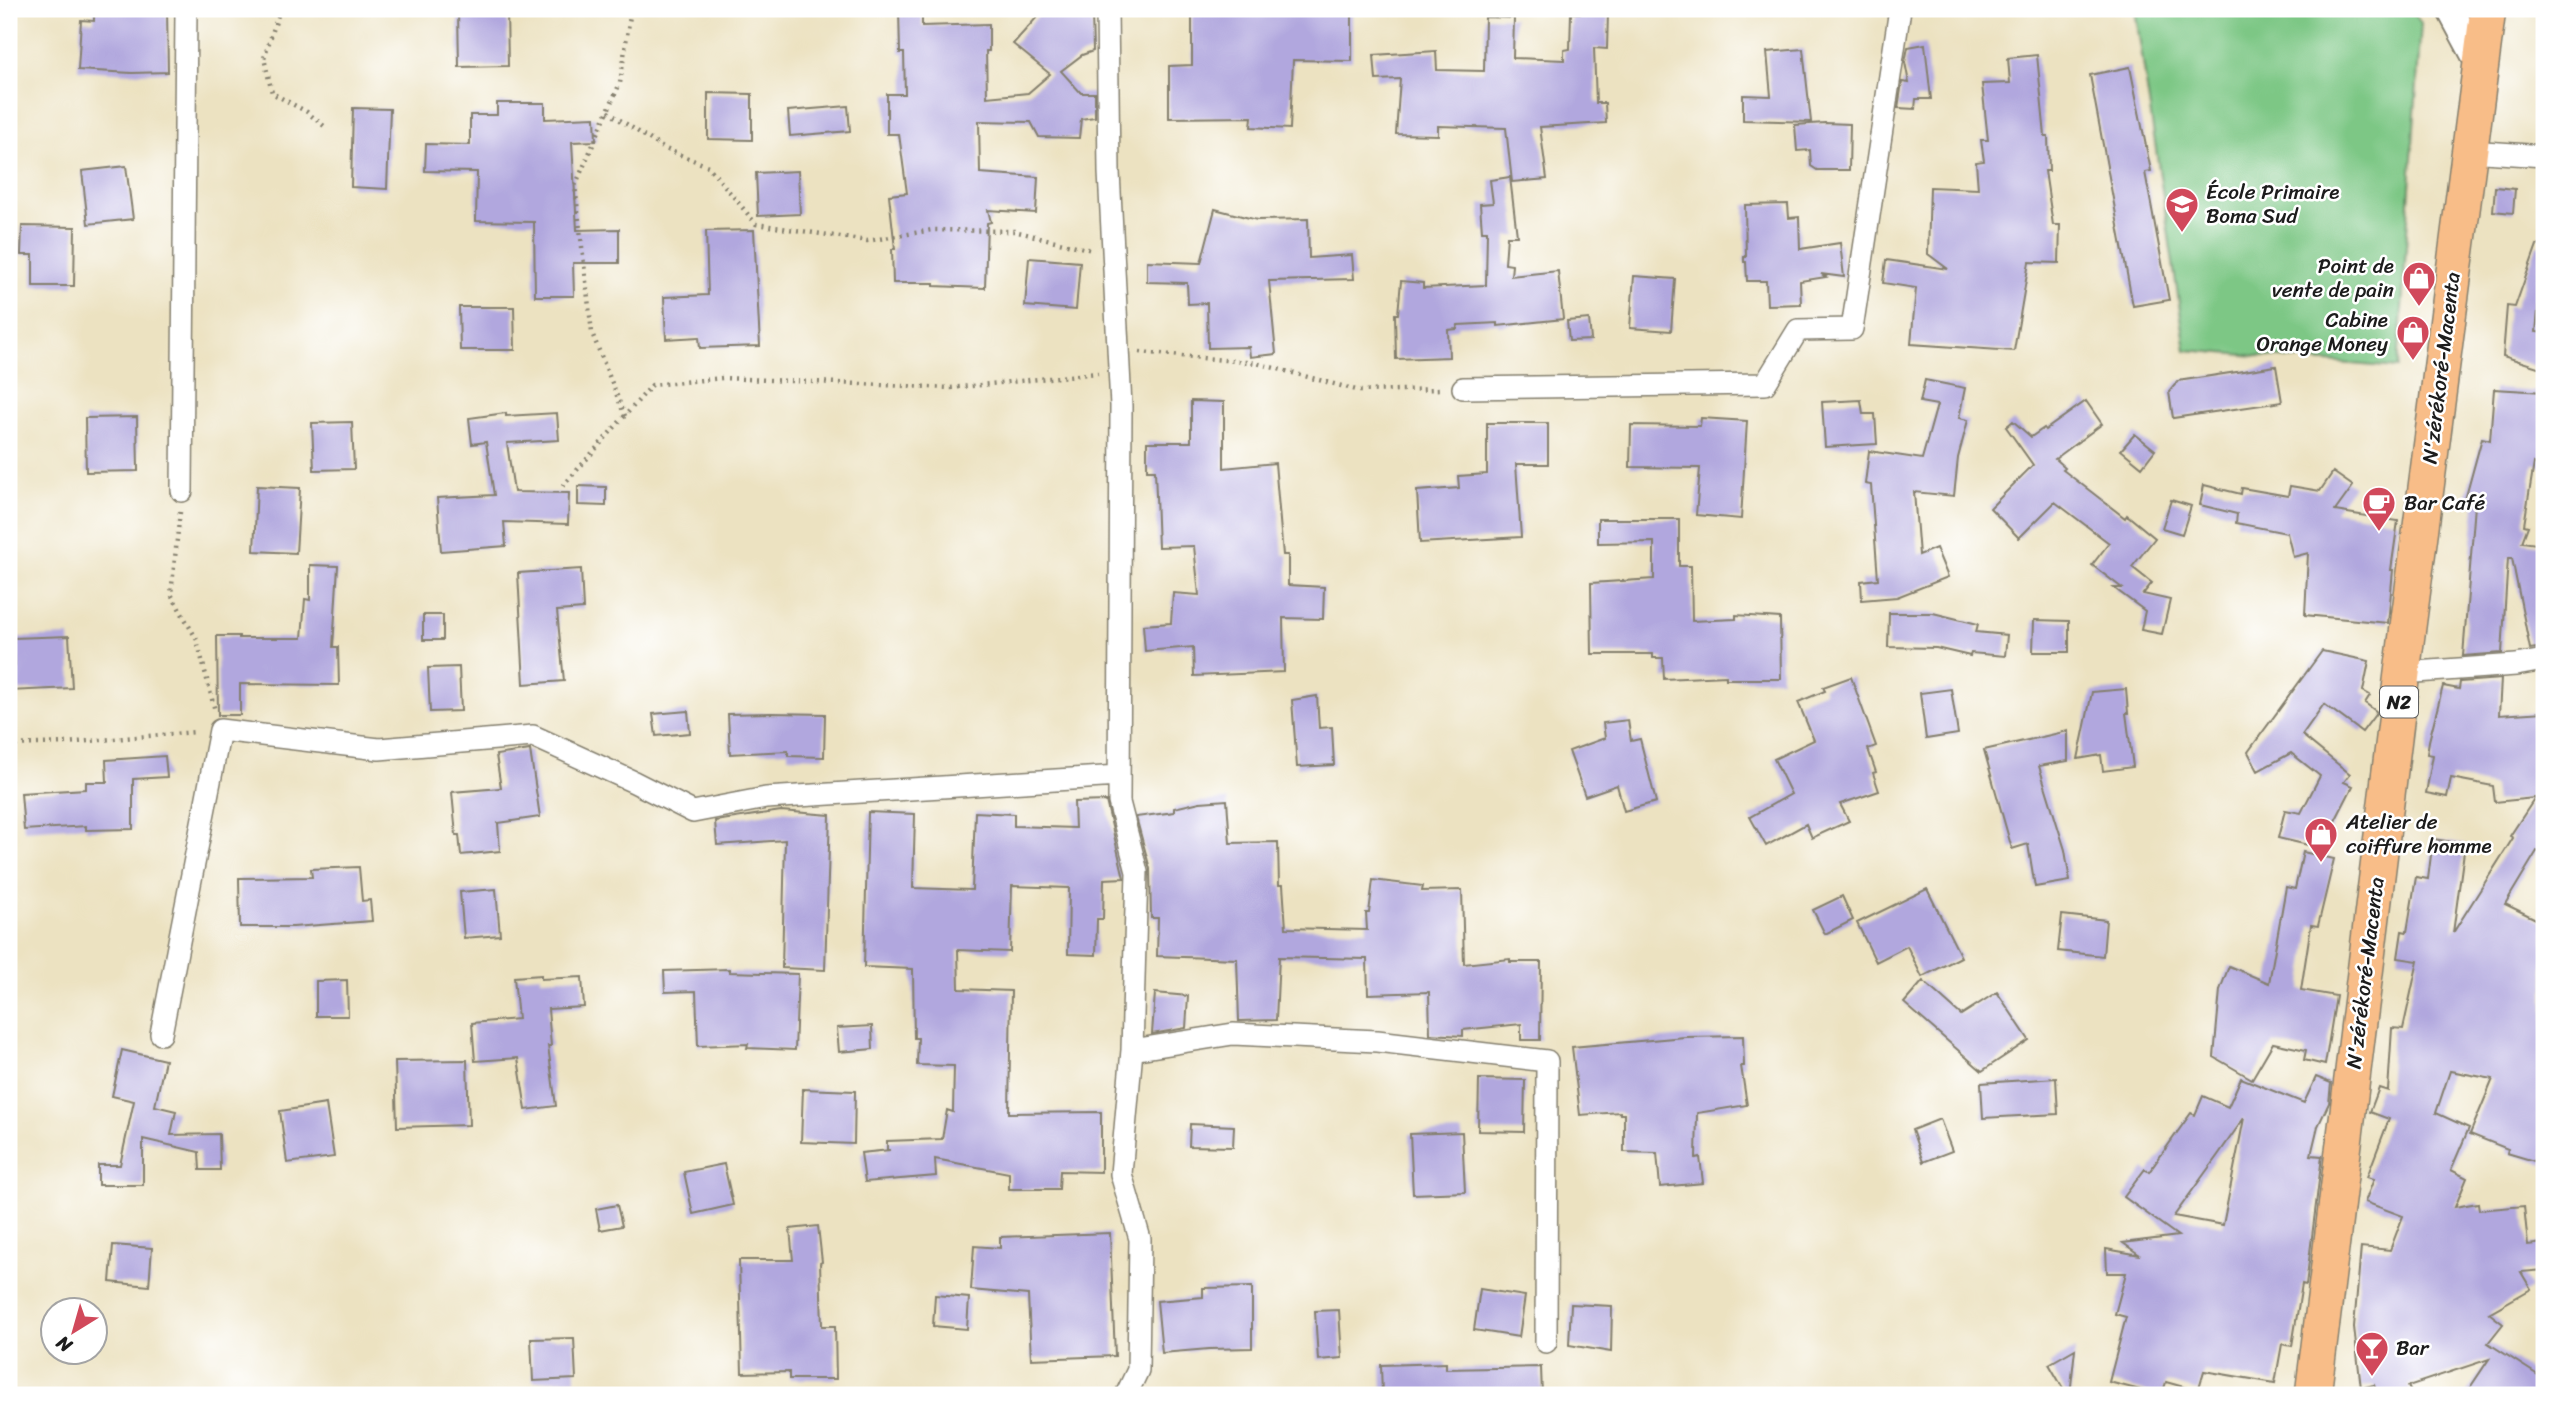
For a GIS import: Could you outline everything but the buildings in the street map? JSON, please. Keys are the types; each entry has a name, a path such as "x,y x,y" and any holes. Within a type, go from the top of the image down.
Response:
{"highway":[{"name":"N'zérékoré-Macenta","path":"2313,1395 2402,673 2488,9"}],"street":[{"path":"182,491 186,9"},
{"path":"1107,9 1109,172 1119,360 1119,802 1137,872 1132,1050 1121,1174 1140,1239 1138,1370 1126,1395"},
{"path":"1463,388 1765,384 1798,330 1852,329 1900,9"},
{"path":"2450,9 2480,65"},
{"path":"2469,151 2544,156"},
{"path":"2402,673 2516,665 2544,660"},
{"path":"161,1034 220,730 379,749 533,736 693,812 766,798 1119,776"},
{"path":"1132,1050 1233,1034 1377,1041 1547,1061 1546,1342"}],"path":[{"path":"280,9 264,58 272,93 307,112 324,126"},
{"path":"625,416 592,333 575,186 620,83 631,9"},
{"path":"608,112 663,148 708,166 756,224 867,241 932,230 1014,231 1114,255"},
{"path":"563,486 652,385 723,378 951,388 1119,360 1256,363 1360,391 1463,388"},
{"path":"9,745 220,730 197,640 171,594 182,491"}],"green space":[{"path":"2135,9 2410,9 2421,23 2398,368 2186,350"}],"place":[{"name":"École Primaire Boma Sud","path":"2182,234"},
{"name":"Point de vente de pain","path":"2419,308"},
{"name":"Cabine Orange Money","path":"2413,362"},
{"name":"Bar Café","path":"2379,533"},
{"name":"Atelier de coiffure homme","path":"2321,864"},
{"name":"Bar","path":"2372,1378"}]}
